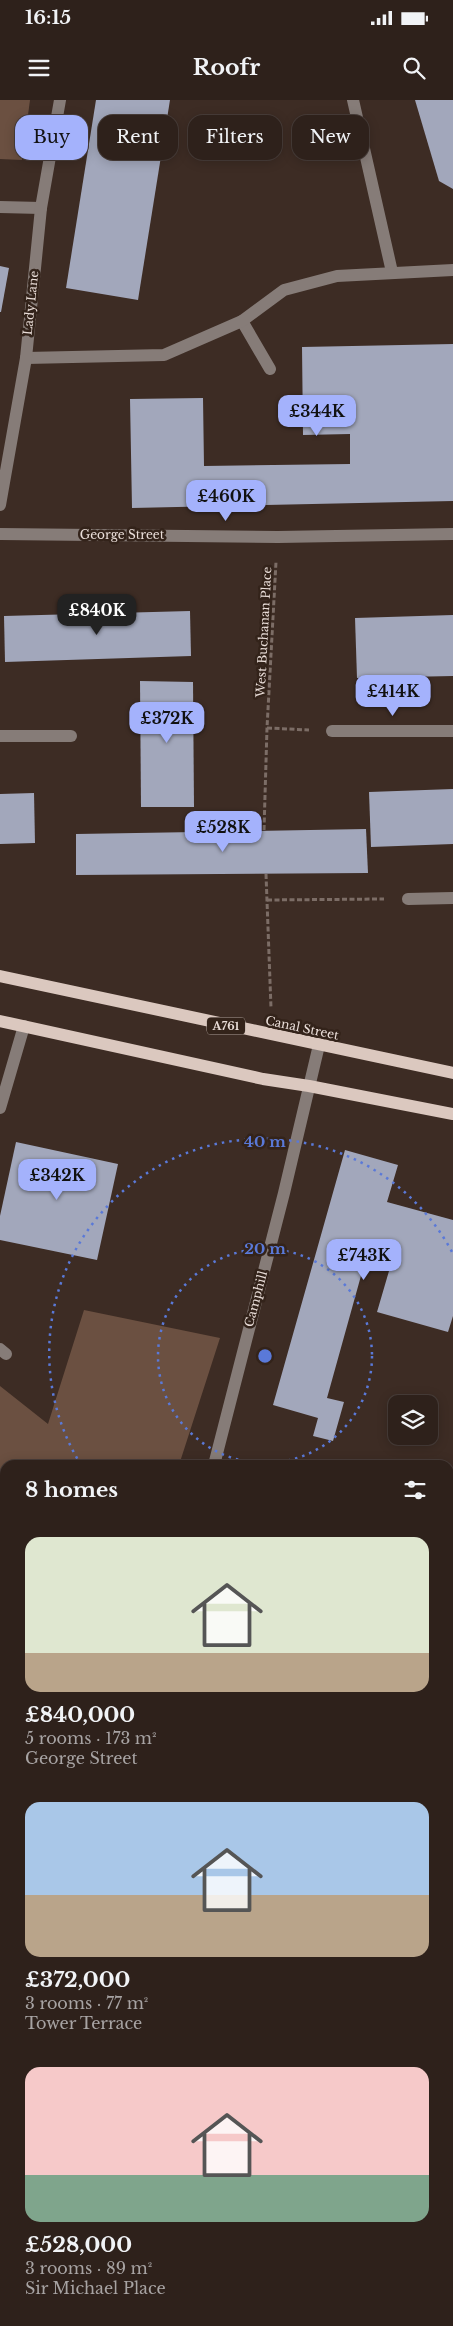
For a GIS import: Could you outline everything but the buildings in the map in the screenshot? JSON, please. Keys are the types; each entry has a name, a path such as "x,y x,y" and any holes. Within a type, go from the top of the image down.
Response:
{"main road":[{"name":"Canal Street","path":"0,976 271,1036 453,1073"},
{"path":"0,1021 263,1079 453,1114"}],"street":[{"name":"Lady Lane","path":"0,505 26,358 42,208 60,100"},
{"path":"353,100 392,272"},
{"path":"0,207 42,208"},
{"path":"26,358 164,356 242,321 284,290 337,276 453,270"},
{"path":"242,321 270,369"},
{"name":"George Street","path":"0,534 278,537 453,534"},
{"path":"332,731 453,731"},
{"path":"0,736 72,736"},
{"path":"408,899 453,898"},
{"path":"0,1108 24,1026"},
{"name":"Camphill","path":"215,1460 284,1193 318,1045"}],"path":[{"name":"West Buchanan Place","path":"264,830 267,728 278,537"},
{"path":"267,728 332,731"},
{"path":"266,874 271,1036"},
{"path":"267,900 408,899"}],"shaded area":[{"path":"0,100 30,100 28,115 15,115 15,160 0,159"},
{"path":"84,1310 220,1338 181,1460 0,1460 0,1386 48,1424"}]}
